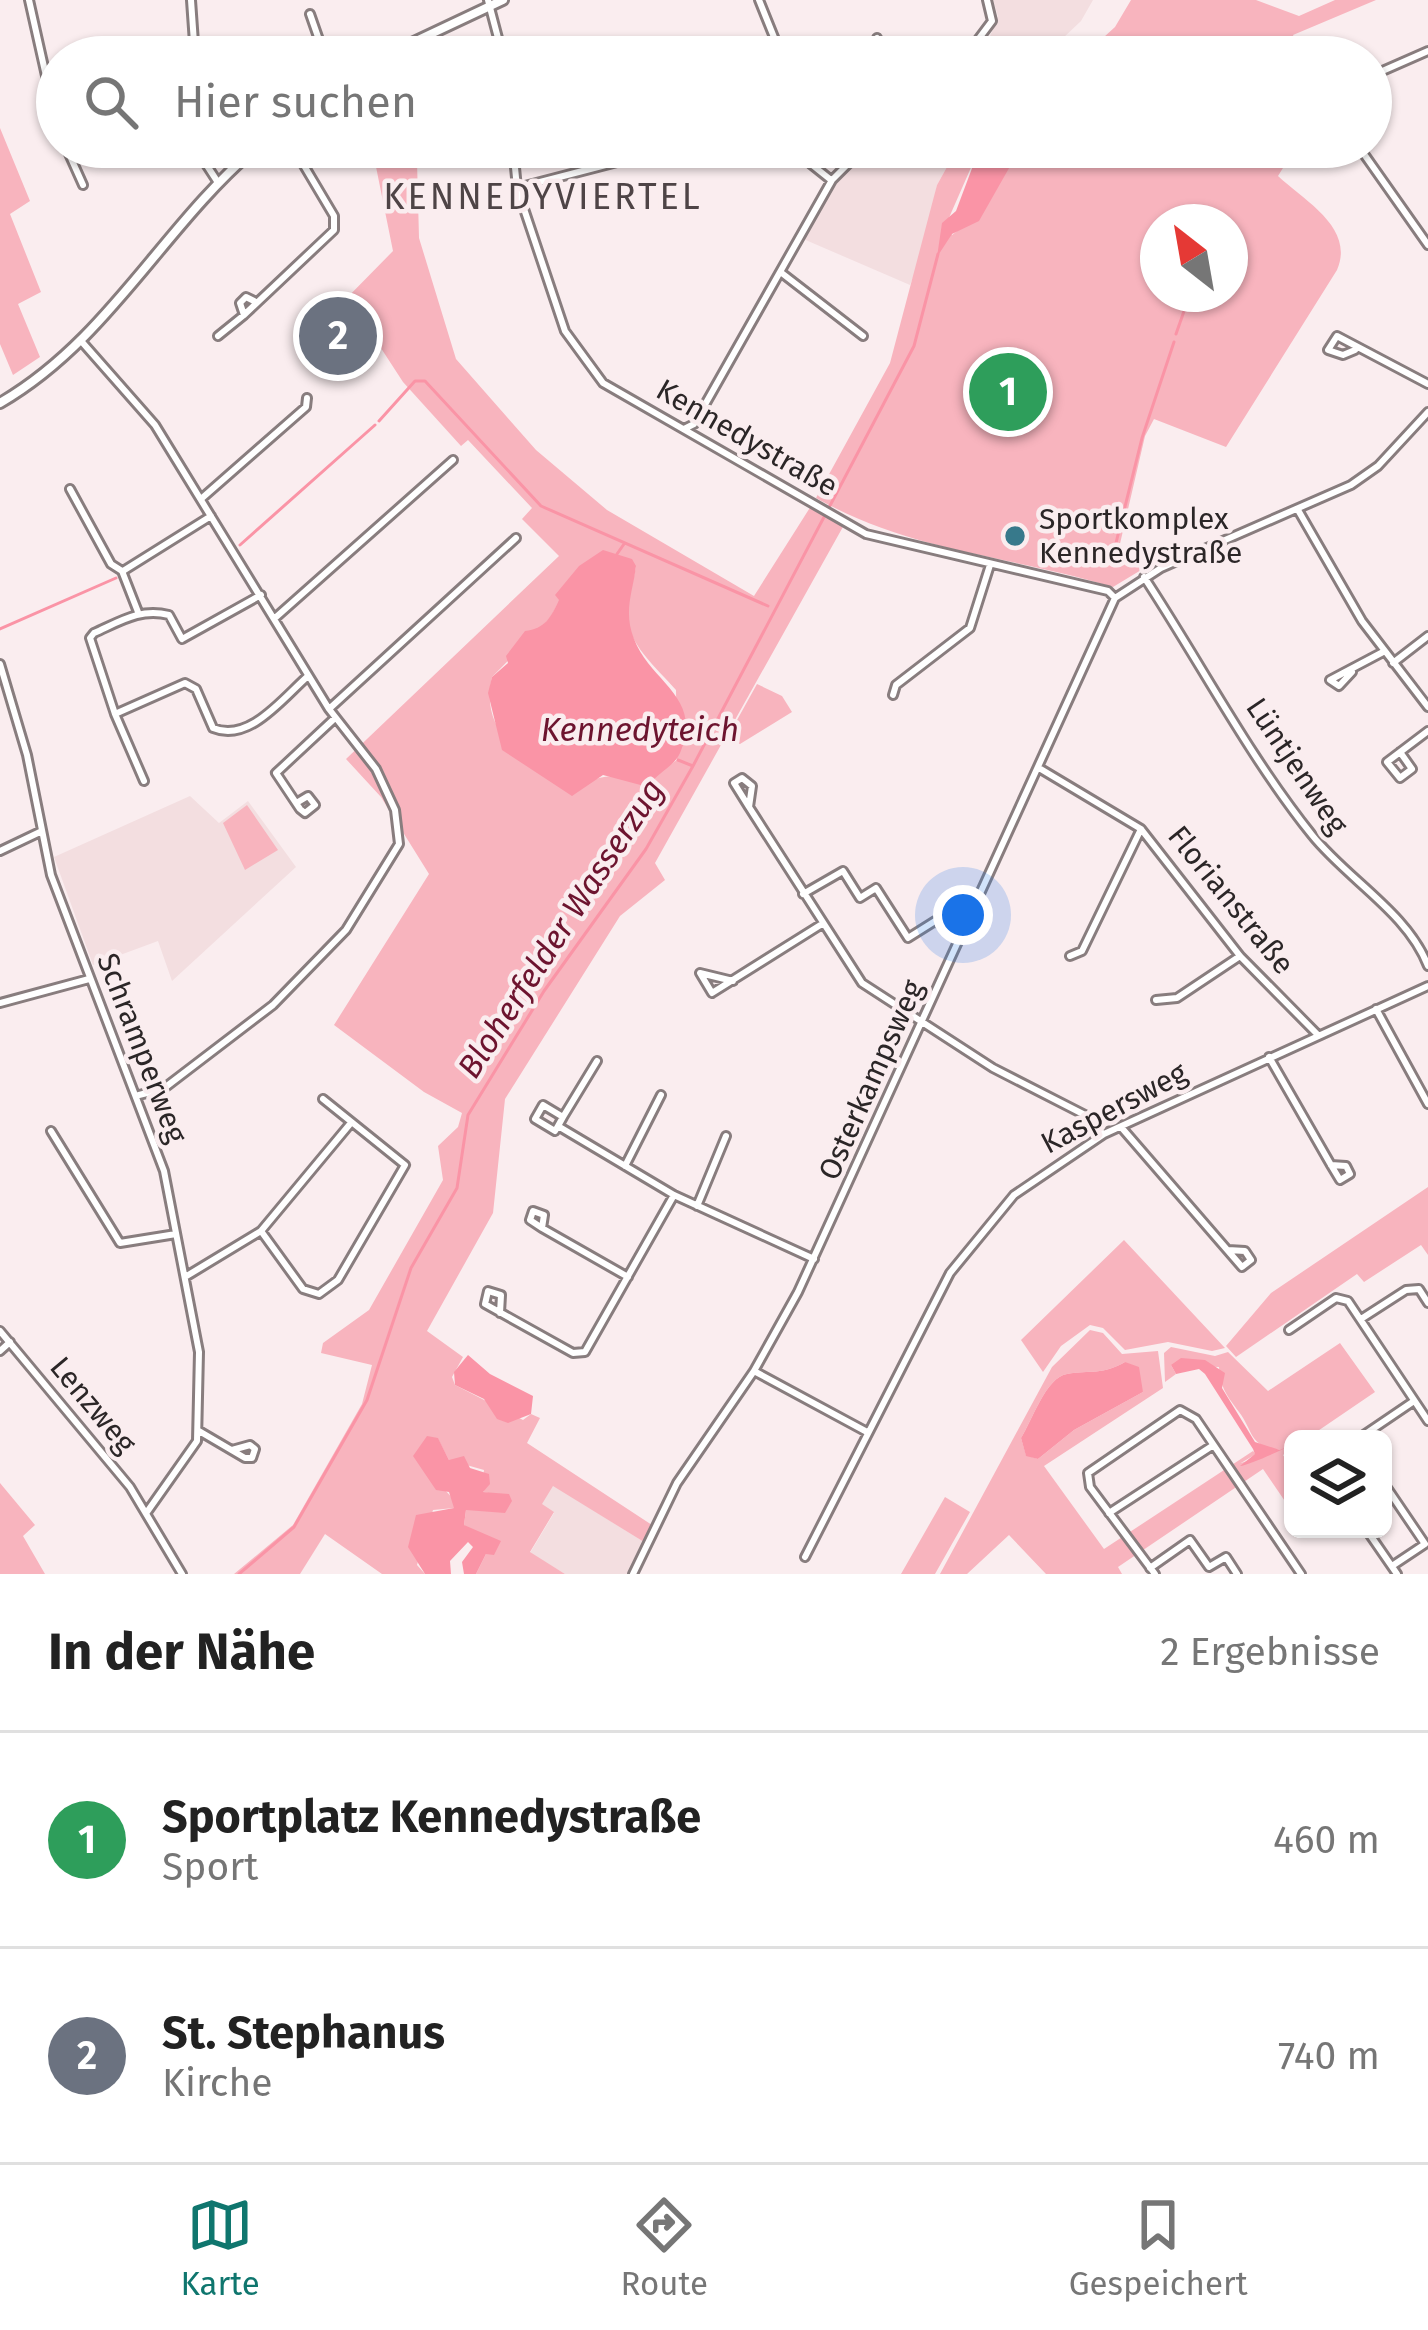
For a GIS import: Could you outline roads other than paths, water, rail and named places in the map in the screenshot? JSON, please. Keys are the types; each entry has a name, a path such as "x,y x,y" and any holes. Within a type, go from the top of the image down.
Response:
{"street":[{"path":"28,0 36,36"},
{"path":"191,0 194,36"},
{"path":"424,36 503,0"},
{"path":"981,36 992,21 987,0"},
{"path":"762,1 774,36"},
{"path":"490,3 498,36"},
{"path":"310,14 318,36"},
{"path":"1392,67 1428,52"},
{"path":"75,168 83,185"},
{"path":"209,168 217,181"},
{"path":"0,403 82,342 232,168"},
{"path":"218,336 334,230 334,216 305,168"},
{"name":"Kennedystraße","path":"516,168 565,331 603,383 819,508 892,543 1108,590 1115,598"},
{"path":"518,188 582,168"},
{"path":"816,168 832,180"},
{"path":"684,429 708,402 832,180 844,168"},
{"path":"1374,168 1428,245"},
{"path":"783,274 863,336"},
{"path":"82,342 155,425 352,745 376,769 388,793 399,844 346,930 273,1005 182,1077 140,1095"},
{"path":"1355,350 1428,384"},
{"path":"201,499 305,406 307,398"},
{"path":"1115,598 1144,577 1366,475 1428,412"},
{"path":"275,618 453,460"},
{"path":"445,467 456,470"},
{"path":"70,489 111,564 122,571 138,612"},
{"path":"1298,510 1383,652 1428,707"},
{"path":"122,571 212,516"},
{"path":"329,709 516,538"},
{"path":"893,695 896,685 970,628 990,565"},
{"name":"Lüntjenweg","path":"1144,577 1288,803 1341,869 1416,939 1428,966"},
{"path":"144,781 90,638 138,612 169,615 182,639 261,595"},
{"name":"Osterkampsweg","path":"634,1574 677,1483 754,1371 814,1259 1115,598"},
{"path":"1392,664 1428,636"},
{"path":"1352,672 1383,652"},
{"name":"Schramperweg","path":"0,664 51,875 89,979 140,1095 177,1234 202,1372 194,1449 147,1512"},
{"path":"115,714 185,682 196,689 213,728 230,734 244,730 308,676"},
{"path":"298,802 276,773 335,718"},
{"path":"1400,752 1428,731"},
{"name":"Florianstraße","path":"1039,768 1141,829 1240,956 1318,1035"},
{"path":"749,807 862,983 922,1023 1085,1115 1104,1134"},
{"path":"1070,956 1082,951 1141,829"},
{"path":"0,850 42,831"},
{"path":"803,894 843,871 860,898 876,888 908,938 935,921 963,937"},
{"path":"733,981 700,973 712,993 733,981 822,924"},
{"path":"1156,1000 1177,998 1240,956"},
{"path":"0,1003 89,979"},
{"name":"Kaspersweg","path":"805,1557 965,1249 1014,1195 1104,1134 1428,986"},
{"path":"1376,1009 1428,1104"},
{"path":"1269,1057 1331,1166"},
{"path":"563,1117 544,1105 535,1119 555,1131 597,1061"},
{"path":"625,1166 661,1095"},
{"path":"261,1231 303,1289 319,1294 338,1280 405,1165 323,1099"},
{"path":"185,1277 261,1231 350,1124"},
{"path":"558,1126 674,1195 814,1259"},
{"path":"1121,1127 1228,1250"},
{"path":"51,1131 120,1243 177,1234"},
{"path":"697,1206 725,1136"},
{"path":"500,1312 580,1354 674,1195"},
{"path":"542,1228 628,1277"},
{"path":"1360,1319 1406,1290 1419,1289 1428,1303"},
{"path":"1288,1330 1336,1298 1348,1301 1428,1421"},
{"name":"Lenzweg","path":"0,1330 147,1512"},
{"path":"0,1351 10,1342"},
{"path":"754,1371 868,1432"},
{"path":"1371,1430 1414,1401"},
{"path":"1238,1574 1226,1557 1209,1567 1190,1540 1153,1571 1090,1487 1088,1473 1186,1410 1301,1574"},
{"path":"199,1431 232,1450"},
{"path":"1109,1513 1213,1445"},
{"path":"1372,1538 1395,1570 1425,1544 1392,1495"},
{"path":"147,1512 182,1574"}],"water":[{"path":"972,168 1009,168 979,221 952,234 937,257 942,223 956,211"},
{"name":"Kennedyteich","path":"603,550 632,559 636,566 631,629 642,654 680,704 686,734 677,758 648,787 603,775 572,796 502,750 488,693 492,677 508,663 506,656 525,631 546,621 559,600 555,595 579,566"},
{"path":"468,1355 490,1374 533,1396 531,1414 508,1423 497,1419 484,1399 455,1385 454,1372"},
{"path":"1181,1358 1205,1360 1225,1373 1222,1388 1255,1442 1284,1448 1258,1460 1240,1466 1255,1454 1205,1374 1199,1369 1176,1374 1171,1365"},
{"path":"1125,1362 1139,1367 1143,1392 1074,1430 1038,1459 1026,1456 1021,1438 1052,1383 1067,1374"},
{"path":"427,1436 438,1438 449,1460 464,1456 470,1468 489,1474 490,1484 483,1492 509,1494 512,1501 505,1513 466,1510 464,1525 501,1541 494,1555 486,1554 476,1574 464,1574 462,1562 473,1547 468,1542 450,1561 451,1574 425,1574 408,1547 416,1515 454,1508 449,1492 436,1490 413,1456"}],"waterway":[{"name":"Bloherfelder Wasserzug","path":"239,1574 294,1527 367,1400 411,1268 457,1188 468,1115 544,991 646,849 693,766 914,346 938,254"},
{"path":"1176,334 1184,312"},
{"path":"1115,547 1142,438 1174,342"},
{"path":"379,421 415,381 425,381 541,506 768,606"},
{"path":"240,545 375,425"},
{"path":"617,554 624,544"},
{"path":"0,629 116,578"},
{"path":"678,760 693,766"}],"place":[{"name":"St. Stephanus","path":"338,336"},
{"name":"Sportplatz Kennedystraße","path":"1008,392"},
{"name":"Sportkomplex Kennedystraße","path":"1015,536"}],"district":[{"name":"KENNEDYVIERTEL","path":"543,196"}]}
